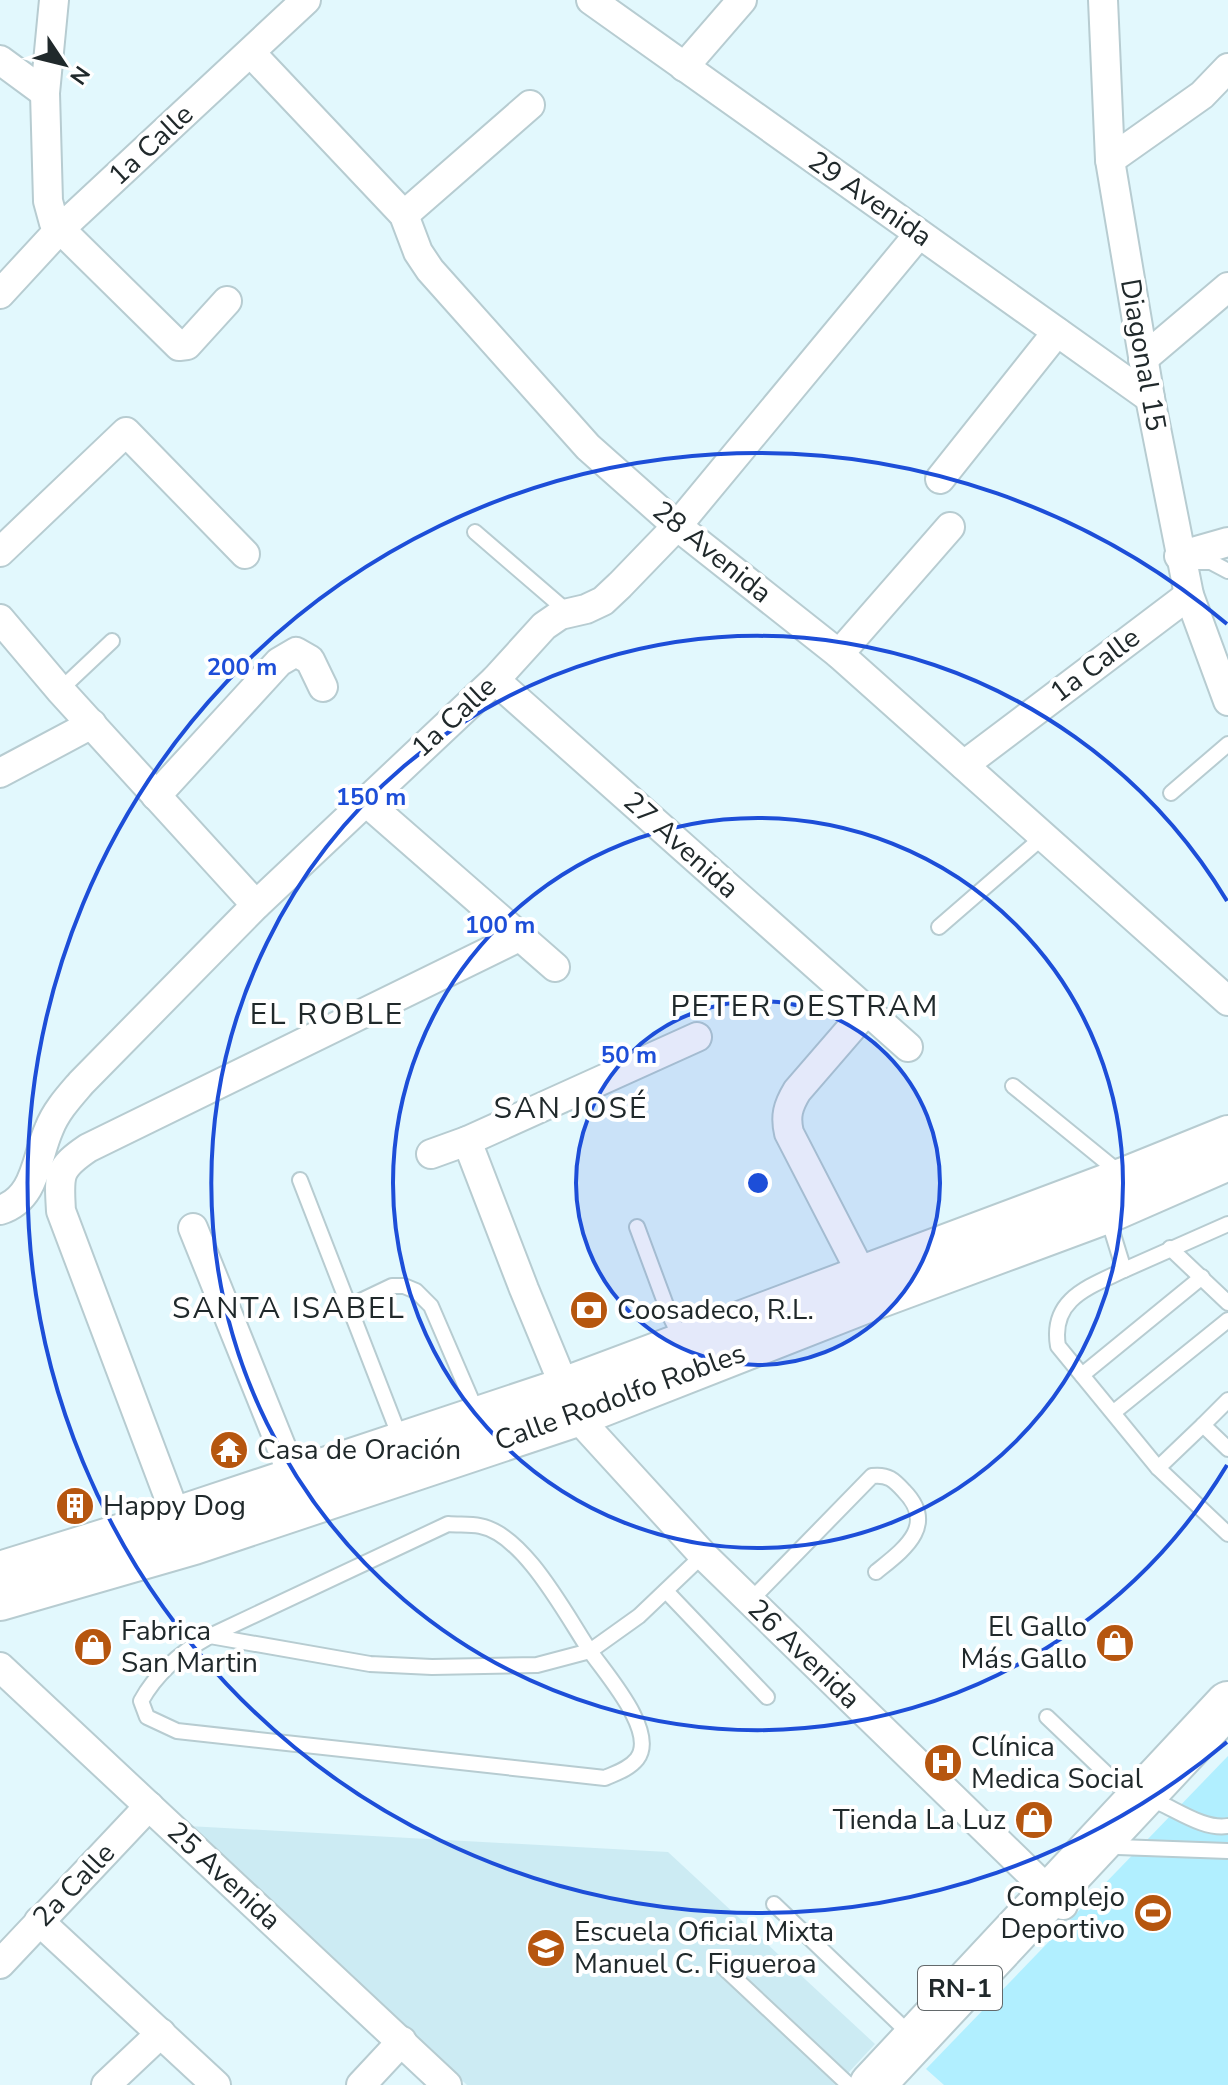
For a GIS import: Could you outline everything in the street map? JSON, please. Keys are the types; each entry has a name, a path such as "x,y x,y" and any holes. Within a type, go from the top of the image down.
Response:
{"main road":[{"name":"Calle Rodolfo Robles","path":"1121,1198 1228,1135"},
{"name":"Calle Rodolfo Robles","path":"0,1601 182,1532 571,1402 869,1288 1228,1161"},
{"name":"Calle Rodolfo Robles","path":"299,1492 401,1440 478,1415 571,1402 683,1342 869,1288"},
{"name":"Calle Rodolfo Robles","path":"0,1571 182,1532"},
{"name":"RN-1","path":"897,2085 1057,1900 1148,1802 1228,1704"},
{"name":"RN-1","path":"872,2085 914,2038 1057,1900 1118,1847 1148,1802 1228,1728"}],"street":[{"path":"54,0 45,93 49,210 59,230 179,346 187,345 227,301"},
{"name":"1a Calle","path":"0,294 59,230 306,0"},
{"name":"29 Avenida","path":"591,0 1150,398"},
{"path":"684,67 742,0"},
{"name":"Diagonal 15","path":"1103,0 1110,160 1143,359 1180,559 1189,595 1228,701"},
{"name":"28 Avenida","path":"251,53 404,215 418,252 430,270 562,420 677,526 839,654 1228,1001"},
{"path":"0,60 45,93"},
{"path":"1110,160 1202,95 1228,68"},
{"path":"404,215 530,105"},
{"name":"1a Calle","path":"0,1210 20,1200 30,1185 49,1127 64,1102 256,905 495,680 544,626 560,615 603,601 677,526 919,234"},
{"path":"1143,359 1228,287"},
{"path":"940,479 1057,332"},
{"path":"0,552 126,432 245,554"},
{"path":"839,654 950,527"},
{"path":"1180,559 1228,542"},
{"name":"1a Calle","path":"964,765 1189,595"},
{"path":"0,619 60,690 256,905"},
{"path":"156,796 279,662 296,652 310,660 323,687"},
{"name":"27 Avenida","path":"495,680 908,1047"},
{"path":"0,773 92,724"},
{"path":"365,801 555,967"},
{"path":"182,1532 61,1211 59,1182 67,1162 88,1148 519,937"},
{"path":"867,1010 797,1091 788,1106 787,1122 789,1133 869,1288"},
{"path":"431,1154 467,1141 697,1037"},
{"path":"467,1141 571,1402"},
{"path":"193,1228 299,1492"},
{"name":"26 Avenida","path":"571,1402 703,1555 1057,1900"},
{"name":"25 Avenida","path":"0,1667 447,2085"},
{"name":"2a Calle","path":"0,1964 149,1806"},
{"path":"39,1921 216,2085"},
{"path":"106,2085 161,2033"},
{"path":"361,2085 402,2041"}],"lane":[{"path":"475,532 569,613"},
{"path":"1180,559 1211,562 1228,571"},
{"path":"60,690 112,641"},
{"path":"1171,793 1228,744"},
{"path":"939,927 1044,836"},
{"path":"1013,1086 1121,1198 1124,1270"},
{"path":"300,1180 401,1440"},
{"path":"1228,1224 1124,1270 1072,1299 1059,1315 1055,1329 1058,1346 1158,1468 1228,1534"},
{"path":"637,1227 670,1316 683,1342"},
{"path":"1170,1248 1228,1303"},
{"path":"1082,1375 1202,1277"},
{"path":"350,1306 392,1286 404,1286 416,1291 431,1306 478,1415"},
{"path":"1114,1412 1228,1320"},
{"path":"1158,1468 1228,1400"},
{"path":"1203,1425 1228,1449"},
{"path":"750,1601 872,1476 884,1474 911,1498 919,1511 918,1527 906,1548 876,1572"},
{"path":"448,1524 482,1526 510,1540 541,1577 590,1651 633,1710 642,1740 639,1757 624,1770 605,1778 177,1731 147,1717 141,1701 151,1683 190,1647 448,1524"},
{"path":"210,1636 370,1664 432,1667 537,1665 590,1651 639,1616 703,1555"},
{"path":"666,1591 767,1697"},
{"path":"1047,1717 1148,1802 1199,1822 1227,1827 1224,1851 1118,1847"},
{"path":"774,1904 914,2038"},
{"path":"723,1967 849,2085"}],"shaded area":[{"name":"Complejo Deportivo","path":"1228,1756 1228,2085 944,2085 926,2069"},
{"name":"Escuela Oficial Mixta Manuel C. Figueroa","path":"188,1826 668,1852 875,2044 837,2085 467,2085"}],"place":[{"name":"Coosadeco, R.L.","path":"589,1310"},
{"name":"Casa de Oración","path":"229,1450"},
{"name":"Happy Dog","path":"75,1506"},
{"name":"El Gallo Más Gallo","path":"1115,1643"},
{"name":"Fabrica San Martin","path":"93,1647"},
{"name":"Clínica Medica Social","path":"943,1763"},
{"name":"Tienda La Luz","path":"1034,1820"},
{"name":"Complejo Deportivo","path":"1153,1913"},
{"name":"Escuela Oficial Mixta Manuel C. Figueroa","path":"546,1948"}],"district":[{"name":"PETER OESTRAM","path":"805,1006"},
{"name":"EL ROBLE","path":"327,1014"},
{"name":"SAN JOSÉ","path":"571,1108"},
{"name":"SANTA ISABEL","path":"289,1308"}]}
